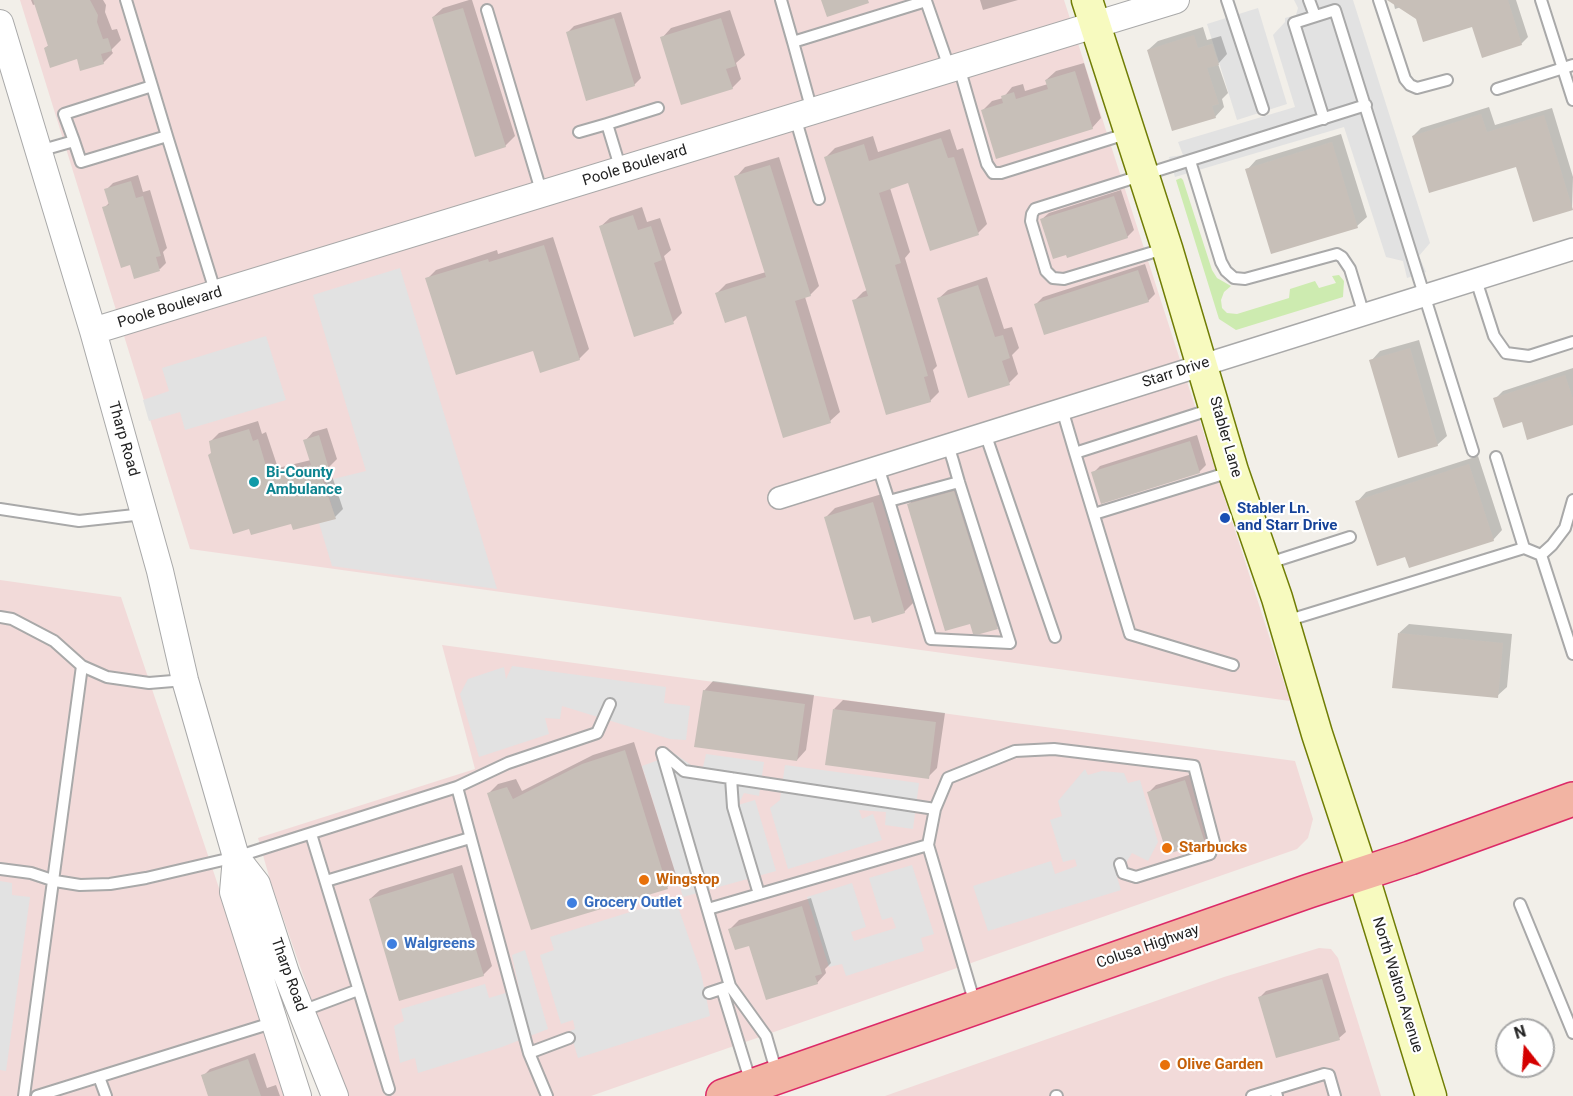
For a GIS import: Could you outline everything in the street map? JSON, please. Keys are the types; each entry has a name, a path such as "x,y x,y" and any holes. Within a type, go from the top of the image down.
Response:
{"highway":[{"name":"Colusa Highway","path":"751,1086 1573,799"}],"main road":[{"name":"Stabler Lane","path":"1091,13 1167,248 1216,407 1233,471 1284,622 1317,734 1363,874"},
{"name":"North Walton Avenue","path":"1363,874 1431,1096"}],"street":[{"name":"Poole Boulevard","path":"93,331 954,68 1091,13 1176,0"},
{"name":"Tharp Road","path":"0,23 93,331 160,571 185,680 236,857 233,892 298,1096"},
{"name":"Starr Drive","path":"779,498 1573,249"},
{"name":"Tharp Road","path":"236,857 257,884 286,973 335,1096"}],"lane":[{"path":"126,0 216,294"},
{"path":"782,0 793,42 819,199"},
{"path":"1227,0 1263,109"},
{"path":"1309,0 1315,16"},
{"path":"1379,0 1405,79 1410,85 1417,88 1448,80"},
{"path":"1541,0 1568,67 1573,100"},
{"path":"793,42 926,1 954,68 987,164 993,173 1001,173 1130,133"},
{"path":"487,10 542,194"},
{"path":"1324,119 1294,23 1335,10 1473,451"},
{"path":"1497,89 1568,67"},
{"path":"152,86 64,114 81,162 167,136"},
{"path":"1167,248 1064,279 1053,278 1046,271 1031,221 1032,214 1035,209 1366,105"},
{"path":"579,132 658,108"},
{"path":"607,124 621,170"},
{"path":"39,151 74,141"},
{"path":"1190,161 1221,262 1226,271 1234,278 1245,279 1336,254 1350,269 1364,315"},
{"path":"1476,280 1494,336 1506,353 1529,356 1573,342"},
{"path":"1076,453 1216,407"},
{"path":"1062,409 1130,634 1233,665"},
{"path":"986,433 1055,637"},
{"path":"878,467 931,639 1010,643 948,445"},
{"path":"1496,457 1524,548"},
{"path":"1094,514 1233,471"},
{"path":"889,501 959,482"},
{"path":"1541,555 1565,528 1573,500"},
{"path":"0,509 79,521 144,513"},
{"path":"1265,564 1350,537"},
{"path":"1284,622 1524,548 1541,555 1573,654"},
{"path":"0,617 12,619 54,641 82,666 107,677 149,683 185,680"},
{"path":"24,1096 55,881 82,666"},
{"path":"0,869 30,873 55,881 80,885 110,884 236,857 457,787 508,763 597,733 610,704"},
{"path":"976,1007 927,845 935,809 948,778 1015,751 1054,749 1194,766 1214,842 1210,854 1136,877 1121,868"},
{"path":"751,1086 708,909 662,753 684,771 935,809"},
{"path":"731,778 733,807 759,894"},
{"path":"457,787 529,1053 547,1096"},
{"path":"311,834 389,1089"},
{"path":"326,881 470,838"},
{"path":"708,909 927,845"},
{"path":"1520,904 1573,1033"},
{"path":"710,993 726,988"},
{"path":"726,988 766,1036 751,1086"},
{"path":"302,1011 358,990"},
{"path":"37,1096 275,1022"},
{"path":"529,1053 569,1038"},
{"path":"1252,1096 1276,1093 1324,1074 1329,1075 1335,1096"},
{"path":"99,1077 106,1096"}],"shaded area":[{"path":"20,0 1064,0 1290,701 190,549"},
{"path":"1294,0 1353,0 1430,243 1419,256 1426,272 1407,278 1403,261 1386,257 1344,127 1175,177 1169,157 1183,155 1178,142 1295,107 1273,35 1285,22 1285,18 1296,15 1298,8"},
{"path":"1258,8 1287,104 1237,120 1207,24"},
{"path":"400,268 497,589 332,566 319,523 335,519 325,481 366,471 313,295"},
{"path":"266,336 286,400 185,430 180,412 149,421 143,400 169,391 162,368"},
{"path":"0,580 121,597 289,1096 0,1096"},
{"path":"442,645 1295,761 1313,819 1308,838 1297,849 591,1096 345,1096 271,883 258,838 475,769"},
{"path":"512,666 666,687 664,703 690,706 686,740 670,739 562,706 560,719 545,718 549,734 479,757 460,694 468,679 504,667 506,679"},
{"path":"675,754 691,765 703,767 706,754 764,762 759,796 744,793 738,805 755,800 776,871 683,897 642,766"},
{"path":"785,765 919,783 913,829 885,825 886,812 859,810 862,819 873,814 882,840 788,869 770,808 780,800"},
{"path":"1085,769 1088,775 1102,771 1124,773 1128,783 1140,780 1158,842 1148,861 1132,853 1117,877 1121,890 988,931 973,886 1051,861 1055,874 1077,866 1075,859 1063,862 1050,820 1062,816 1058,801"},
{"path":"912,865 934,934 921,938 924,951 846,976 842,964 829,967 807,897 852,883 866,927 851,932 854,941 896,928 892,917 882,920 869,878"},
{"path":"0,881 12,883 12,895 30,897 6,1071 0,1070"},
{"path":"675,898 701,973 710,1016 578,1058 570,1031 575,1029 573,1020 561,1024 540,955 554,950 550,937"},
{"path":"1319,948 1331,949 1338,958 1381,1096 885,1096 1224,977"},
{"path":"525,950 548,1029 502,1047 418,1073 415,1058 400,1063 394,1026 404,1021 401,1009 485,984 489,998 519,989 512,955"}],"green space":[{"path":"1181,178 1212,270 1217,278 1231,286 1224,292 1221,300 1222,308 1227,313 1237,314 1289,298 1290,289 1315,281 1319,288 1336,283 1332,276 1339,275 1344,281 1343,297 1236,330 1219,319 1176,180"}],"building":[{"path":"33,0 90,0 98,15 97,22 103,39 108,38 112,51 101,54 104,64 80,71 77,59 50,68 44,48 48,46"},
{"path":"821,0 868,0 869,3 827,17"},
{"path":"1387,0 1508,0 1522,45 1482,58 1472,27 1423,42 1416,19"},
{"path":"463,8 506,147 475,157 432,17"},
{"path":"614,18 635,86 586,101 566,32"},
{"path":"721,18 736,66 726,69 733,89 681,105 660,37"},
{"path":"1194,35 1198,48 1212,44 1219,65 1207,68 1219,104 1212,106 1216,118 1172,131 1147,50"},
{"path":"1075,71 1093,129 996,159 981,110 1003,103 1001,96 1014,92 1016,99 1048,89 1045,80"},
{"path":"1481,114 1487,132 1544,115 1573,210 1533,222 1516,167 1429,193 1412,136"},
{"path":"941,138 948,158 954,157 979,235 930,251 908,183 879,193 901,263 895,265 928,376 924,377 931,402 886,415 852,300 868,296 824,157 864,144 869,161"},
{"path":"1332,142 1358,228 1271,254 1245,169"},
{"path":"770,165 811,296 795,301 831,423 783,438 746,316 725,323 715,293 766,277 734,176"},
{"path":"131,181 136,198 143,196 161,256 156,257 160,271 134,279 130,265 121,268 102,207 109,205 104,189"},
{"path":"1114,196 1128,238 1067,258 1066,255 1053,259 1040,219"},
{"path":"633,215 638,230 651,226 662,260 654,263 674,324 634,337 599,226"},
{"path":"544,245 580,360 540,373 533,351 456,375 425,278"},
{"path":"1138,270 1149,302 1044,335 1034,304"},
{"path":"978,285 995,337 1003,335 1010,358 1002,361 1010,385 968,398 937,298"},
{"path":"1410,348 1438,446 1398,458 1369,360"},
{"path":"1565,375 1573,399 1573,425 1527,440 1522,422 1503,428 1493,398"},
{"name":"Bi-County Ambulance","path":"249,429 253,441 258,439 269,476 311,465 303,440 319,435 329,469 320,472 336,519 293,530 291,524 251,535 249,529 233,534 208,455 211,453 209,441"},
{"path":"1190,441 1200,473 1101,504 1091,472"},
{"path":"1469,464 1494,541 1409,568 1405,557 1377,566 1355,501"},
{"path":"954,491 998,629 980,634 973,634 970,624 945,631 907,504"},
{"path":"873,502 905,613 872,623 870,616 854,620 824,517"},
{"path":"1398,633 1503,643 1498,698 1392,688"},
{"path":"703,690 805,704 797,761 694,747"},
{"path":"833,709 936,722 929,779 825,765"},
{"path":"625,750 668,889 531,930 487,793 507,787 513,799 582,764"},
{"path":"1185,780 1205,843 1167,854 1147,792"},
{"path":"453,873 484,976 399,1001 369,899"},
{"path":"802,906 822,974 815,976 818,984 766,1000 749,946 735,950 728,929"},
{"path":"1322,979 1340,1040 1276,1058 1258,997"},
{"path":"248,1059 261,1096 208,1096 201,1075"}],"place":[{"name":"Bi-County Ambulance","path":"254,482"},
{"name":"Stabler Ln. and Starr Drive","path":"1225,518"},
{"name":"Starbucks","path":"1167,848"},
{"name":"Wingstop","path":"644,880"},
{"name":"Grocery Outlet","path":"572,903"},
{"name":"Walgreens","path":"392,944"},
{"name":"Olive Garden","path":"1165,1065"}]}
